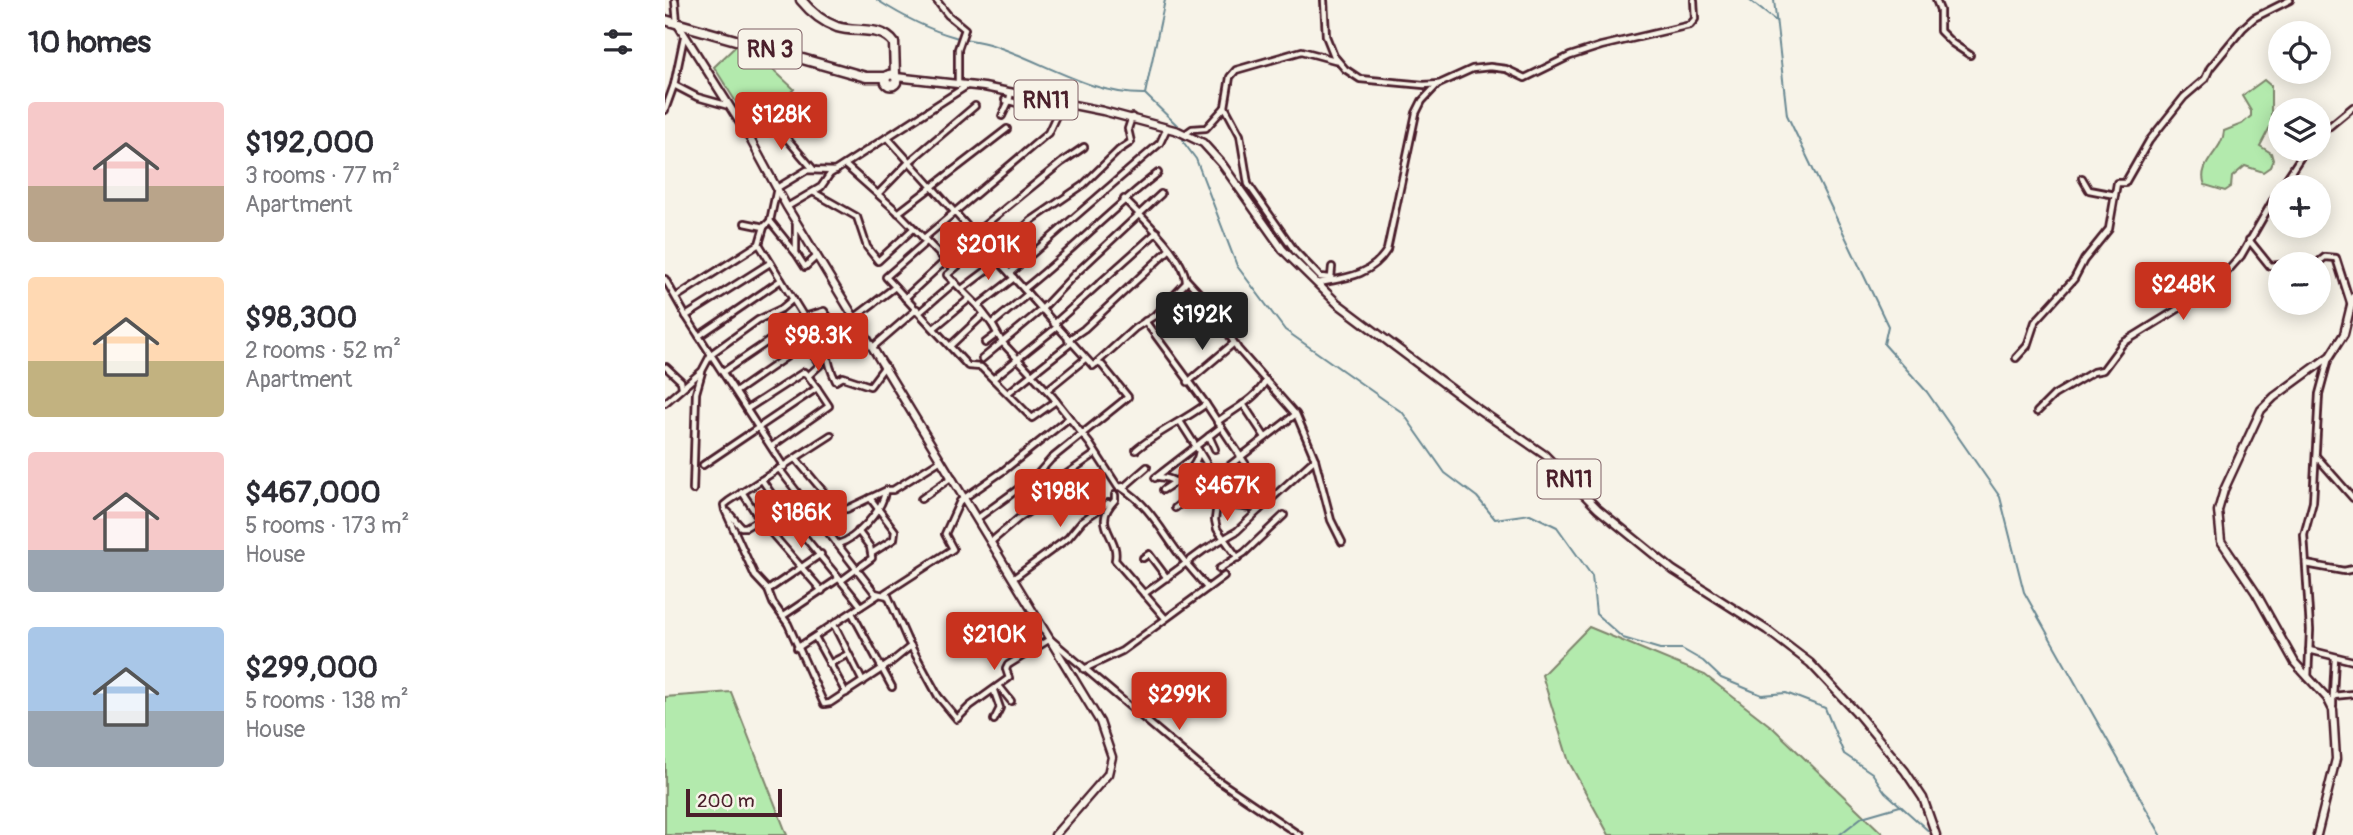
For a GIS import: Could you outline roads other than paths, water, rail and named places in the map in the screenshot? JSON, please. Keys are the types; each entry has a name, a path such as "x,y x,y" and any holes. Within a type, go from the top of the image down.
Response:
{"highway":[{"name":"RN 3","path":"665,20 875,77 891,78 894,43 886,34 837,27 801,0"}],"main road":[{"path":"677,23 750,137 787,207 978,517 1100,722 1112,757 1108,774 1055,835"},
{"name":"RN11","path":"891,78 958,83 1132,117 1182,133 1203,143 1216,156 1273,238 1315,283 1366,326 1545,455 1598,509 1672,570 1767,630 1807,661 1841,695 1905,771 1923,798 1936,835"},
{"path":"2317,835 2336,759 2333,710 2327,698 2295,663 2256,593 2221,541 2218,511 2224,490 2261,410 2274,397 2330,356 2344,334 2353,297"}],"street":[{"path":"675,0 677,23"},
{"path":"936,0 948,15 965,29 957,49 960,66 958,83"},
{"path":"1324,0 1326,36 1336,60 1350,74 1365,81 1424,85 1439,84 1480,67 1501,67 1525,78 1570,56 1690,24 1695,19 1694,0"},
{"path":"1936,0 1940,10 1940,31 1970,55"},
{"path":"2016,358 2027,346 2035,322 2079,273 2084,260 2109,229 2117,183 2125,183 2149,141 2184,97 2205,79 2210,68 2243,28 2254,19 2290,0"},
{"path":"665,110 674,85 684,37"},
{"path":"1182,133 1206,128 1225,107 1231,74 1243,67 1303,51 1336,60"},
{"path":"1315,283 1355,276 1376,265 1387,250 1416,113 1422,101 1439,84"},
{"path":"674,85 697,97 731,107"},
{"path":"787,207 812,192 836,171 968,85"},
{"path":"1002,116 1011,92"},
{"path":"1007,101 1020,104"},
{"path":"1056,401 1032,418 979,366 970,368 885,277 953,211 1048,133 1062,103"},
{"path":"878,194 909,162 975,106"},
{"path":"1225,107 1236,123 1240,135 1248,184 1295,251 1320,277 1331,278 1332,267"},
{"path":"2331,125 2353,107"},
{"path":"994,254 1031,220 1083,185 1119,150 1126,148 1131,142 1128,129 1132,117"},
{"path":"750,137 770,119 813,169"},
{"path":"978,306 1160,143 1167,128"},
{"path":"898,213 1007,129"},
{"path":"887,137 1093,366 1162,309 1187,279"},
{"path":"975,233 1062,162 1084,148"},
{"path":"845,165 953,268"},
{"path":"677,297 759,244 764,228 770,221 777,188 813,169 836,171"},
{"path":"992,324 1124,199 1158,173"},
{"path":"2082,178 2089,190 2113,193 2116,196"},
{"path":"812,192 857,217 867,249 878,261 913,229"},
{"path":"982,359 1041,310 1073,276 1161,194"},
{"path":"1124,199 1157,232 1187,279 1212,307 1234,343 1296,414 1315,459 1331,520 1342,542"},
{"path":"2037,412 2054,395 2091,373 2103,370 2123,344 2206,295 2235,265 2268,208"},
{"path":"770,221 805,267 817,256"},
{"path":"796,221 796,253"},
{"path":"745,223 764,228"},
{"path":"994,379 1157,232"},
{"path":"2249,240 2268,264"},
{"path":"759,244 804,317"},
{"path":"984,244 947,275 978,306 1002,342 1056,401 1120,488 1132,494 1154,516 1207,588"},
{"path":"1008,393 1084,329 1170,249"},
{"path":"2331,257 2336,258 2351,305"},
{"path":"905,298 946,261"},
{"path":"962,289 999,261"},
{"path":"686,316 770,263"},
{"path":"665,279 686,316 772,446 799,496 878,595"},
{"path":"699,336 781,281"},
{"path":"873,347 955,282"},
{"path":"854,318 895,287"},
{"path":"693,490 696,393 702,371 711,354 793,299"},
{"path":"934,328 969,299"},
{"path":"723,372 804,317 824,311 835,326 828,339 826,357 836,382 843,377 870,386 885,366"},
{"path":"950,346 983,314"},
{"path":"1145,321 1206,404 1226,438 1270,500"},
{"path":"793,326 820,365 809,376"},
{"path":"985,344 997,334"},
{"path":"1188,382 1234,343"},
{"path":"737,391 805,344"},
{"path":"2308,680 2304,534 2312,507 2319,394 2330,356"},
{"path":"1047,390 1085,359"},
{"path":"978,517 1030,482 1051,459 1128,397 1102,365 1096,363"},
{"path":"666,367 681,381 682,388"},
{"path":"665,403 702,371"},
{"path":"747,410 804,372 809,376 829,406 772,446"},
{"path":"1217,422 1262,389 1266,380"},
{"path":"703,465 817,388"},
{"path":"1241,396 1265,437"},
{"path":"1136,450 1152,436 1181,423 1206,404"},
{"path":"1175,508 1296,414"},
{"path":"797,648 953,548 945,534 960,501 1003,471 1069,418"},
{"path":"1181,423 1213,474 1219,475"},
{"path":"1221,427 1157,478 1177,480 1193,495 1217,503 1259,510"},
{"path":"724,505 831,435"},
{"path":"1209,436 1226,438"},
{"path":"1209,436 1215,449"},
{"path":"1163,490 1189,474 1196,464 1198,448"},
{"path":"992,541 1019,518 1040,505 1058,480 1095,454"},
{"path":"2316,455 2353,498"},
{"path":"796,458 838,509"},
{"path":"800,533 838,509 847,509 896,488 942,459"},
{"path":"1144,594 1204,550 1224,540 1315,459"},
{"path":"1196,464 1226,470 1239,476 1249,469"},
{"path":"1014,578 1068,538 1082,521 1146,467"},
{"path":"921,499 953,477"},
{"path":"762,480 800,533 821,554 860,606"},
{"path":"838,544 848,540 879,511 885,491"},
{"path":"742,492 761,521 804,567 822,591"},
{"path":"1202,498 1208,492"},
{"path":"1115,495 1115,500 1106,511 1105,529 1116,550 1115,559 1165,618"},
{"path":"724,505 741,527 761,521 799,496"},
{"path":"870,498 892,525 894,539 872,553"},
{"path":"1217,503 1215,520 1224,540 1237,558"},
{"path":"724,505 755,576 768,590 783,616 824,704 863,682 911,646"},
{"path":"1219,569 1237,558 1283,515"},
{"path":"783,616 871,561 872,553 857,531"},
{"path":"768,590 821,554"},
{"path":"1143,558 1149,554 1167,578"},
{"path":"2306,564 2344,571 2353,569"},
{"path":"1084,669 1122,651 1224,576"},
{"path":"885,593 897,610 902,630 938,696 957,719 1010,676 1006,669 1008,665 1050,639 1213,777 1299,835"},
{"path":"852,613 892,687"},
{"path":"834,625 863,682"},
{"path":"815,637 846,693"},
{"path":"2309,650 2353,661"},
{"path":"829,664 848,654"},
{"path":"2333,710 2335,657"},
{"path":"997,688 1011,701"},
{"path":"994,720 1000,708 997,688"},
{"path":"2333,696 2353,694"}],"waterway":[{"path":"877,0 914,22 944,34 992,45 1105,89 1145,94"},
{"path":"1165,0 1145,94 1180,128"},
{"path":"1749,0 1776,21"},
{"path":"1774,0 1787,115 1888,326 1884,344 1927,392 2000,497 2024,592 2161,835"},
{"path":"1182,134 1184,143 1196,159 1237,266 1285,330 1403,413 1445,473 1477,497 1495,519 1530,514 1557,527 1592,576 1596,614 1623,638 1660,649 1682,649 1703,661 1721,678 1762,695 1786,693 1825,708 1844,754 1872,773 1885,792 1933,835"},
{"path":"1839,835 1862,817 1900,806"}]}
